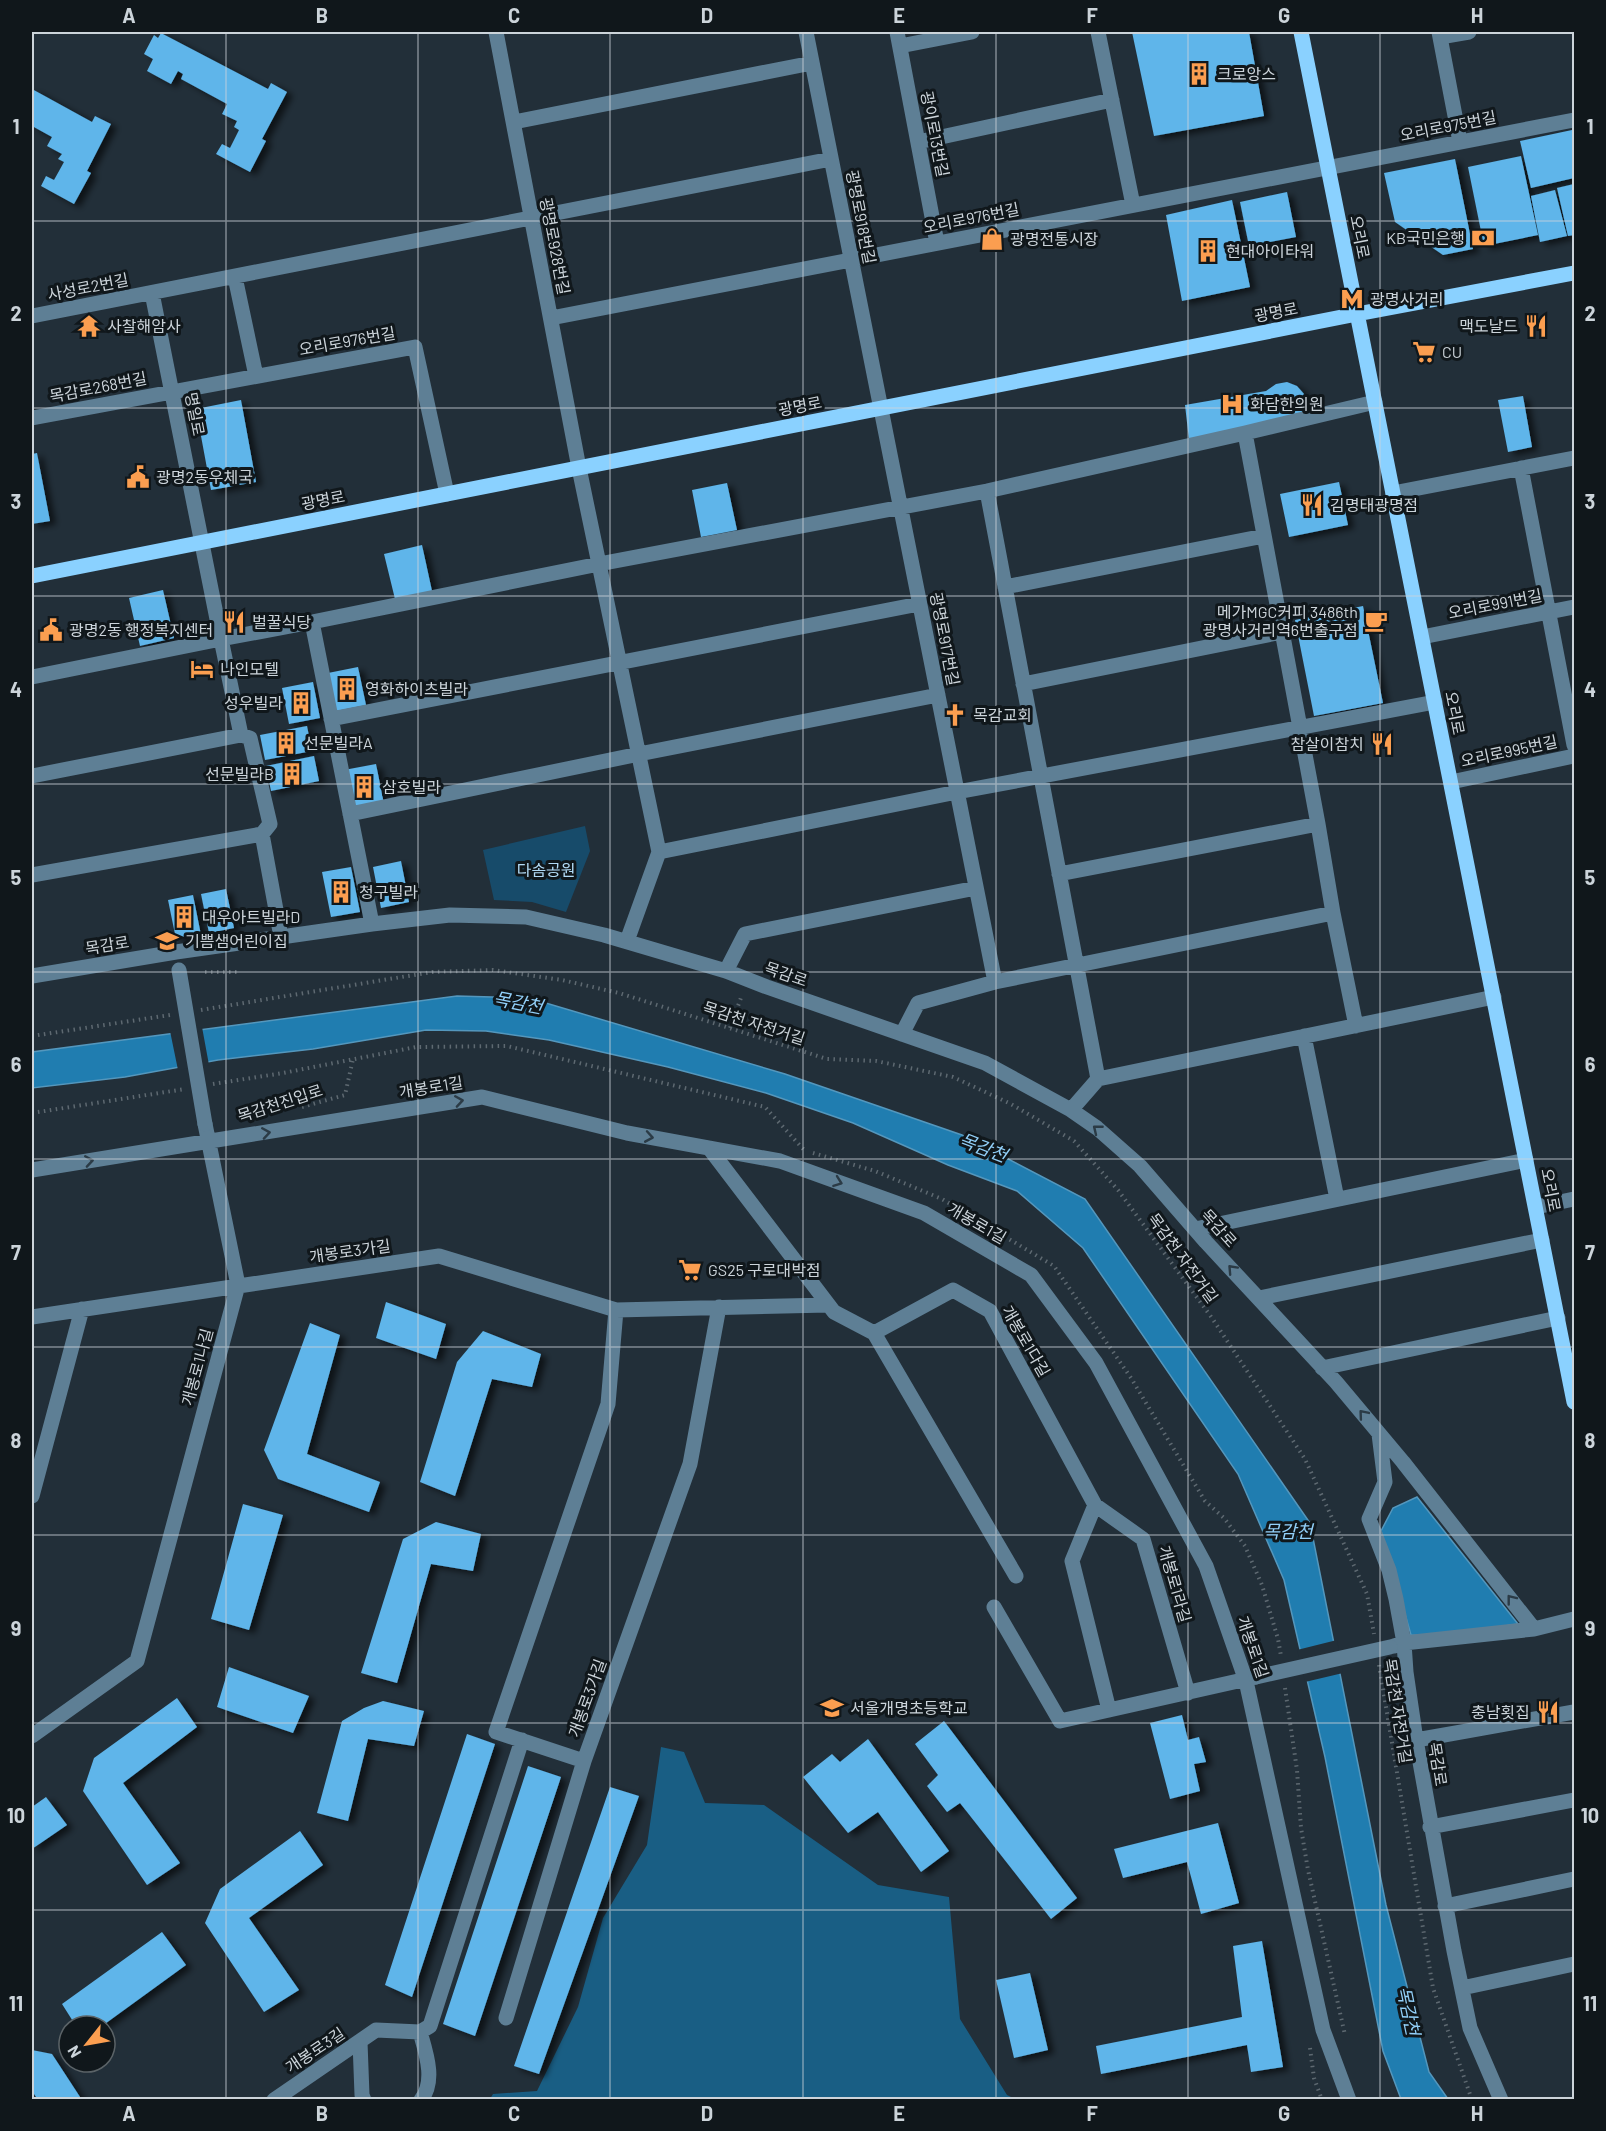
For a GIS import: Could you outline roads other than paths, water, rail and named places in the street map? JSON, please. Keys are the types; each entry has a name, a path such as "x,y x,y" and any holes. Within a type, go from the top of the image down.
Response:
{"main road":[{"name":"오리로","path":"1301,32 1575,1402"},
{"name":"광명로","path":"32,576 1575,273"}],"street":[{"name":"광명로928번길","path":"496,32 579,468 659,852"},
{"name":"광명로918번길","path":"806,32 880,409"},
{"path":"898,39 972,32"},
{"path":"1098,32 1132,205"},
{"path":"1460,142 1439,34 1468,32"},
{"name":"광이로13번길","path":"898,39 937,243"},
{"path":"514,122 812,63"},
{"path":"918,142 1112,100"},
{"name":"오리로975번길","path":"1328,168 1575,120"},
{"name":"사성로2번길","path":"32,316 831,159"},
{"name":"오리로976번길","path":"551,318 1328,168"},
{"path":"235,277 256,376"},
{"name":"명일로","path":"152,293 241,735 250,738 270,824 262,834"},
{"name":"오리로976번길","path":"172,391 416,347 447,494"},
{"name":"목감로268번길","path":"32,418 172,391"},
{"path":"32,677 599,564 987,491 1374,402"},
{"name":"광명로917번길","path":"880,409 995,982"},
{"path":"1245,433 1333,913 1356,1026"},
{"path":"1393,493 1575,458"},
{"path":"1521,468 1575,745"},
{"path":"987,491 1098,1079"},
{"path":"1005,587 1264,536"},
{"path":"331,719 919,604"},
{"name":"오리로991번길","path":"1422,637 1575,607"},
{"path":"312,622 372,924"},
{"path":"1023,684 1282,632"},
{"path":"350,814 938,695"},
{"path":"627,941 659,852 957,792 1435,702"},
{"path":"32,776 241,735"},
{"name":"오리로995번길","path":"1451,782 1575,756"},
{"path":"1059,874 1318,824"},
{"path":"32,875 262,834 281,937"},
{"path":"726,971 745,934 976,888"},
{"path":"902,1034 918,1003 995,982 1333,913"},
{"name":"목감로","path":"32,976 176,952 372,924 450,915 526,916 627,941 726,971 985,1063 1071,1110 1098,1128 1140,1166 1336,1382 1534,1629"},
{"name":"개봉로1나길","path":"32,1736 137,1661 238,1285 209,1142 176,952"},
{"path":"1071,1110 1098,1079 1494,997"},
{"path":"1304,1036 1337,1199"},
{"name":"개봉로1길","path":"32,1170 482,1097 627,1133 780,1161 924,1213 1031,1275 1096,1363 1206,1566 1251,1679 1323,2030 1348,2100"},
{"path":"709,1148 834,1312 873,1333 1016,1576"},
{"path":"1195,1229 1526,1160"},
{"path":"1536,1207 1575,1199"},
{"path":"1259,1298 1542,1240"},
{"name":"개봉로3가길","path":"32,1317 438,1256 616,1310 828,1305"},
{"name":"개봉로1다길","path":"873,1333 953,1290 990,1311 1095,1505"},
{"name":"개봉로3가길","path":"616,1310 608,1404 496,1732 584,1761 690,1464 719,1307"},
{"path":"32,1496 37,1457 82,1309"},
{"path":"1322,1368 1558,1318"},
{"name":"목감로","path":"1379,1434 1385,1482 1369,1519 1389,1570 1397,1645 1406,1672 1430,1827 1470,2028 1501,2100"},
{"path":"1095,1505 1072,1561 1109,1710"},
{"name":"개봉로1라길","path":"1095,1505 1143,1539 1188,1693"},
{"path":"993,1607 1060,1721 1397,1645 1534,1629 1575,1619"},
{"path":"1416,1740 1575,1712"},
{"path":"421,2100 429,2076 428,2060 420,2032 430,2026 522,1740"},
{"path":"506,2018 584,1761"},
{"path":"1430,1827 1575,1800"},
{"path":"1445,1906 1575,1879"},
{"path":"1462,1988 1575,1964"},
{"name":"개봉로3길","path":"274,2100 376,2030 420,2032"},
{"path":"360,2042 364,2100"}],"water":[{"name":"목감천","path":"457,996 529,998 785,1074 962,1135 1085,1199 1310,1523 1386,1905 1429,2072 1448,2099 1401,2099 1383,2051 1325,1757 1284,1580 1238,1474 1083,1248 1017,1191 948,1165 853,1123 766,1093 668,1067 549,1040 486,1031 426,1030 313,1049 218,1060 125,1077 32,1088 32,1052"},
{"path":"1417,1497 1518,1624 1439,1636 1411,1635 1381,1531 1393,1508"}],"place":[{"name":"크로앙스","path":"1199,74"},
{"name":"KB국민은행","path":"1483,238"},
{"name":"광명전통시장","path":"992,239"},
{"name":"현대아이타워","path":"1208,251"},
{"name":"광명사거리","path":"1352,299"},
{"name":"사찰해암사","path":"89,326"},
{"name":"맥도날드","path":"1536,326"},
{"name":"CU","path":"1424,352"},
{"name":"화담한의원","path":"1232,404"},
{"name":"광명2동우체국","path":"138,477"},
{"name":"김명태광명점","path":"1312,505"},
{"name":"메가MGC커피 3486th 광명사거리역6번출구점","path":"1376,621"},
{"name":"벌꿀식당","path":"234,622"},
{"name":"광명2동 행정복지센터","path":"51,630"},
{"name":"나인모텔","path":"202,669"},
{"name":"영화하이츠빌라","path":"347,689"},
{"name":"성우빌라","path":"301,703"},
{"name":"목감교회","path":"955,715"},
{"name":"선문빌라A","path":"286,743"},
{"name":"참살이참치","path":"1382,744"},
{"name":"선문빌라B","path":"292,774"},
{"name":"삼호빌라","path":"364,787"},
{"name":"청구빌라","path":"341,892"},
{"name":"대우아트빌라D","path":"184,917"},
{"name":"기쁨샘어린이집","path":"167,941"},
{"name":"GS25 구로대박점","path":"690,1270"},
{"name":"서울개명초등학교","path":"832,1708"},
{"name":"충남횟집","path":"1548,1712"}],"park label":[{"name":"다솜공원","path":"546,870"}]}
